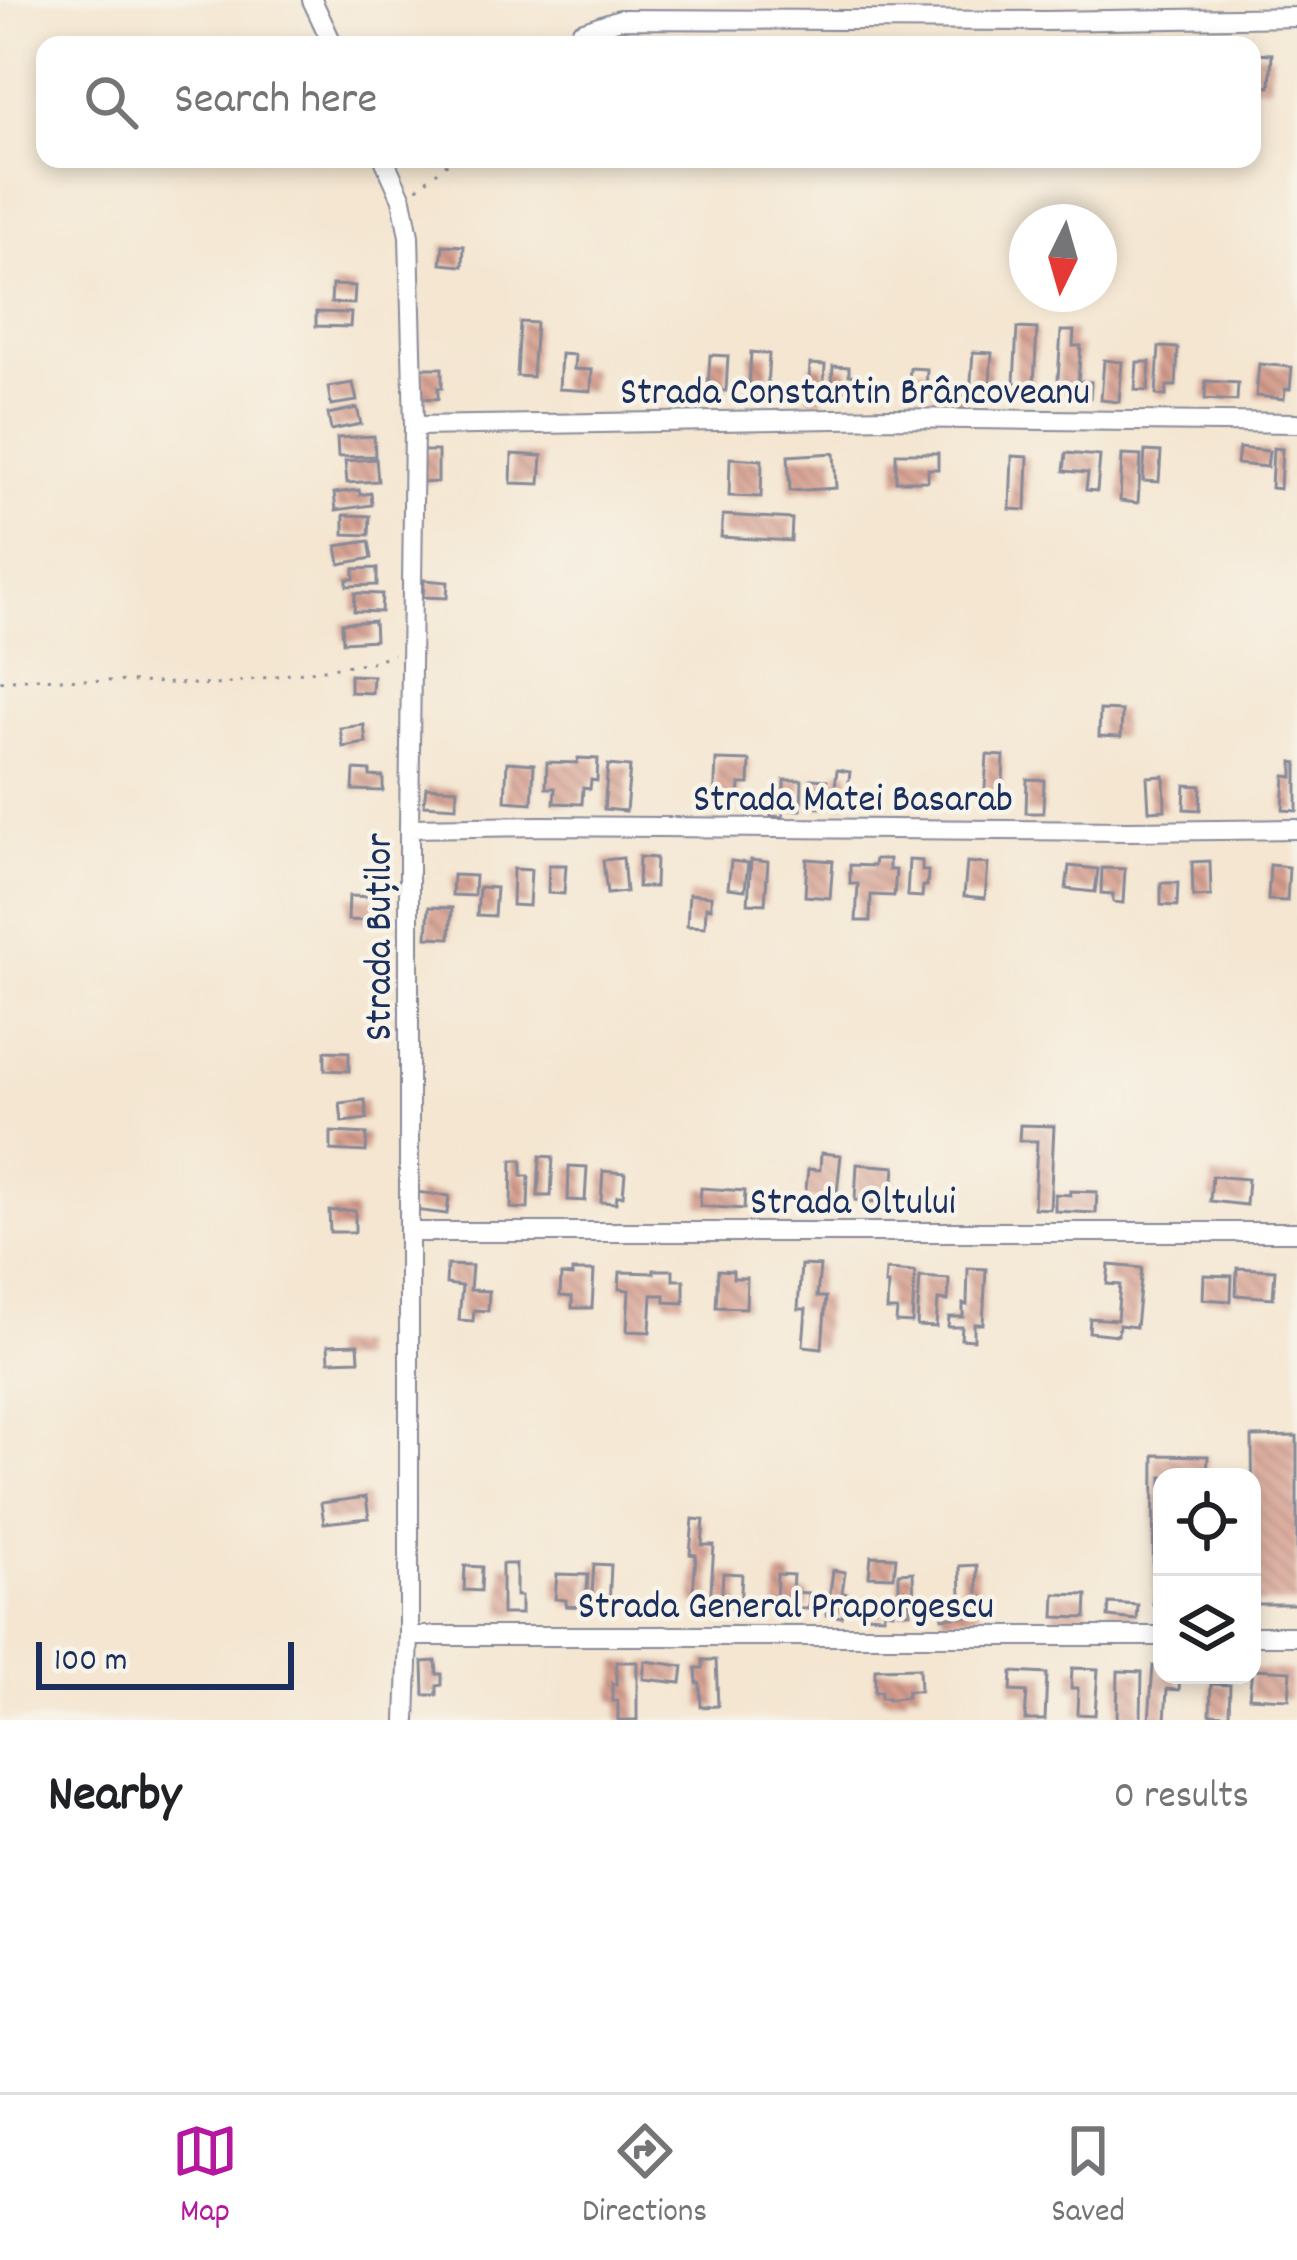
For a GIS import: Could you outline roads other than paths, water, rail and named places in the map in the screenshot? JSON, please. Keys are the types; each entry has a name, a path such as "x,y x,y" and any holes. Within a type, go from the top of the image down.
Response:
{"street":[{"path":"312,0 329,36"},
{"path":"1045,21 1046,0"},
{"path":"581,32 620,19 1297,17"},
{"name":"Strada Buților","path":"388,168 402,199 409,236 414,426 406,1720"},
{"name":"Strada Constantin Brâncoveanu","path":"414,426 891,418 1297,423"},
{"name":"Strada Matei Basarab","path":"410,828 1297,829"},
{"name":"Strada Oltului","path":"409,1232 1297,1232"},
{"name":"Strada General Praporgescu","path":"409,1636 1153,1636"},
{"path":"1261,1636 1297,1636"}]}
